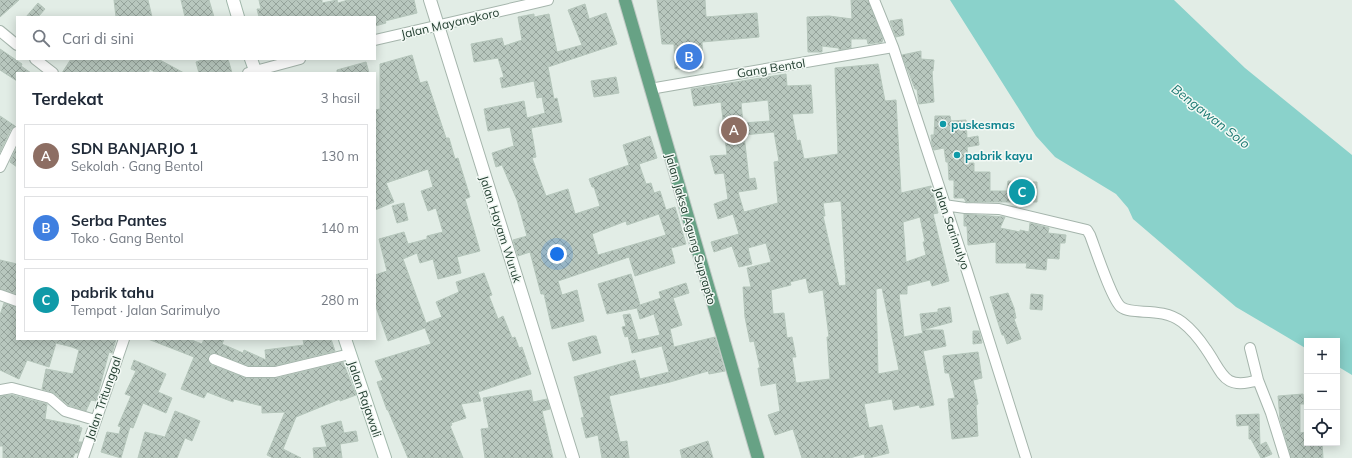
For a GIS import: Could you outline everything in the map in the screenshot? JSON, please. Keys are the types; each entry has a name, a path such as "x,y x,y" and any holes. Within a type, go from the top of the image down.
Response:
{"main road":[{"name":"Jalan Jaksa Agung Suprapto","path":"625,0 758,458"}],"street":[{"path":"233,0 238,16"},
{"name":"Jalan Hayam Wuruk","path":"430,0 573,458"},
{"name":"Jalan Mayangkoro","path":"376,40 548,0"},
{"name":"Jalan Sarimulyo","path":"874,0 892,47 1026,458"},
{"path":"0,31 16,44"},
{"name":"Gang Bentol","path":"650,89 892,47"},
{"path":"36,60 52,72"},
{"path":"252,69 295,60"},
{"path":"0,167 16,134"},
{"path":"944,205 965,208 999,209 1087,230 1115,297 1121,307 1128,309 1159,311 1170,315 1182,322 1206,349 1223,377 1232,382 1245,384 1258,380"},
{"path":"0,295 16,301"},
{"name":"Jalan Tritunggal","path":"83,458 124,340"},
{"name":"Jalan Rajawali","path":"345,340 385,458"},
{"path":"1250,348 1258,380 1271,413 1285,458"},
{"path":"214,359 247,372 276,372 350,354"},
{"path":"0,390 12,388 50,398 62,409 95,420"}],"water":[{"name":"Bengawan Solo","path":"950,0 1174,0 1245,68 1352,155 1352,375 1340,368 1340,338 1304,338 1304,347 1236,307 1133,219 1128,208 1116,194 1055,157 1036,136"}],"building":[{"path":"0,0 19,0 0,17"},
{"path":"114,0 148,0 152,16 116,16"},
{"path":"181,0 209,0 214,16 185,16"},
{"path":"259,0 322,0 322,3 337,0 338,3 348,0 414,0 417,13 385,21 386,23 376,26 376,16 259,16 257,9 261,9"},
{"path":"657,0 705,0 706,17 757,13 759,37 702,42 703,68 675,69 674,44 662,44"},
{"path":"851,0 868,0 883,39 882,42 868,44 867,39 851,39 851,48 839,50 839,48 822,46 822,52 808,52 807,17 829,16 852,19"},
{"path":"38,3 45,9 39,16 27,16"},
{"path":"585,4 589,19 606,13 617,44 548,67 554,99 557,98 562,122 531,128 536,157 532,158 546,196 568,189 575,214 600,206 594,187 592,187 589,179 629,165 623,145 650,136 657,158 639,164 646,184 651,183 654,193 660,191 666,210 675,207 686,244 671,248 675,263 635,276 629,257 558,281 562,295 577,290 584,321 552,329 544,294 541,294 530,252 518,256 513,240 527,236 517,200 502,165 496,167 492,153 514,146 510,127 488,131 484,109 524,101 527,118 545,113 542,97 537,98 534,81 502,88 500,78 504,77 498,58 474,62 471,44 502,38 504,46 522,40 518,17 534,14 534,17 549,14 557,52 582,45 568,10","holes":["659,214 666,235 598,255 592,234 626,221 627,225"]},
{"path":"902,19 904,35 896,37 890,21"},
{"path":"0,49 22,64 21,66 30,72 16,72 16,80 0,70"},
{"path":"921,51 921,59 934,60 932,71 934,102 919,104 917,89 915,89 902,55"},
{"path":"412,55 420,83 427,81 446,138 449,138 455,159 458,158 470,197 465,199 480,251 457,257 461,273 438,279 433,259 420,263 417,253 403,259 426,323 442,317 436,302 459,292 456,282 484,273 492,295 489,296 498,319 503,316 512,338 515,337 519,348 522,347 531,374 478,392 481,401 461,404 466,418 451,423 452,425 450,426 463,458 408,458 387,410 377,382 383,380 375,361 431,344 425,328 388,341 376,307 376,275 387,271 379,239 404,232 408,244 427,239 427,236 443,232 436,208 428,211 421,191 433,187 428,169 386,183 394,202 376,210 376,110 380,109 380,64"},
{"path":"70,60 160,60 182,72 154,72 150,69 148,72 63,72"},
{"path":"202,60 228,60 232,72 199,72 196,62"},
{"path":"366,62 369,72 337,72 337,70"},
{"path":"878,64 885,101 896,100 901,193 931,186 938,213 933,214 949,281 932,286 930,280 907,286 907,294 899,294 904,337 923,333 922,330 943,330 946,346 923,351 934,405 920,408 919,405 894,410 892,399 864,404 869,428 882,425 889,453 869,458 865,458 864,454 850,458 802,458 793,429 775,435 768,415 780,411 776,383 761,386 758,368 760,368 754,341 750,342 745,317 743,287 751,287 747,268 771,262 766,243 748,248 752,264 739,267 732,246 714,252 711,242 739,234 733,214 718,219 714,204 728,199 724,173 715,174 710,156 727,155 721,102 694,106 691,89 786,74 787,86 811,85 813,113 792,114 797,141 800,140 804,159 838,154 835,68","holes":["768,100 770,121 743,123 741,103","774,132 779,161 774,162 778,203 744,212 738,192 757,189 755,178 749,179 744,135","841,201 846,285 839,286 823,216 825,216 823,203","920,217 926,255 906,262 903,222","806,278 809,293 823,290 829,337 827,337 830,379 796,383 792,357 796,357 792,337 787,338 784,313 773,314 771,290 791,285 790,282","882,288 899,370 878,374 876,289"]},
{"path":"616,77 619,93 594,97 591,81"},
{"path":"0,116 15,126 11,129 0,152"},
{"path":"935,116 950,116 951,121 966,120 967,138 978,136 979,145 967,147 968,163 974,163 974,172 990,172 990,191 1007,191 1008,181 1037,182 1037,202 966,202 964,198 954,198 954,180 949,180 948,162 946,162 944,148 934,150 932,145 931,135 934,135"},
{"path":"16,149 16,166 10,162"},
{"path":"404,203 408,220 397,223 392,206"},
{"path":"964,214 1005,217 1000,228 1020,232 1020,230 1029,232 1030,223 1049,228 1048,233 1066,235 1065,243 1060,243 1059,259 1047,258 1046,270 1026,268 1027,263 996,263 996,242 968,245 967,226 964,226"},
{"path":"0,260 16,264 16,294 0,289"},
{"path":"631,274 640,305 661,298 659,292 686,283 689,293 673,298 682,325 670,329 674,347 715,337 725,371 709,374 708,371 670,382 609,396 620,442 627,441 629,458 602,458 598,435 586,438 581,418 584,417 574,377 635,360 640,379 669,372 662,346 632,353 628,336 625,337 622,327 626,326 623,315 630,314 638,340 660,335 654,314 640,319 637,308 607,314 598,284"},
{"path":"1008,293 1014,308 1016,318 1014,319 1021,339 1007,344 1004,335 1002,335 990,297"},
{"path":"1031,294 1043,295 1042,310 1030,309"},
{"path":"4,303 16,307 16,340 116,340 112,353 109,352 96,401 91,400 86,411 68,405 54,393 42,389 46,369 73,374 79,350 56,343 49,367 27,360 19,379 0,370 0,315"},
{"path":"950,307 952,322 922,330 920,314 938,312 938,309"},
{"path":"973,331 979,331 982,343 973,344"},
{"path":"596,336 601,353 573,361 568,343"},
{"path":"151,340 192,340 202,344 204,340 224,340 222,344 243,353 244,350 266,360 265,350 304,345 303,340 331,340 335,351 274,366 248,366 213,353 210,354 208,360 212,365 247,378 277,378 343,362 356,395 340,401 340,399 296,417 283,449 301,458 273,458 267,455 285,412 262,413 262,406 234,399 233,402 207,392 204,398 181,389 194,357"},
{"path":"978,352 982,378 973,380 978,404 976,405 978,436 952,439 948,399 955,398 949,373 945,373 943,356"},
{"path":"134,360 166,374 158,392 172,398 166,413 143,403 133,428 130,427 121,458 101,452 107,432 119,434 121,427 118,426 131,396 125,394 136,371 131,369"},
{"path":"531,390 533,402 547,399 550,409 542,411 553,458 485,458 481,429 489,428 483,398"},
{"path":"1303,394 1304,404 1300,404 1300,433 1304,432 1304,446 1322,446 1323,458 1291,458 1280,419 1278,396"},
{"path":"12,395 47,404 45,419 80,426 79,427 82,428 78,442 82,442 78,453 75,453 73,458 3,458 3,446 0,446 0,396"},
{"path":"175,411 200,421 192,441 185,438 177,458 138,458 145,432 165,437"},
{"path":"1259,414 1260,445 1266,442 1272,454 1263,458 1261,458 1251,439 1249,439 1249,425 1237,426 1236,415"},
{"path":"341,421 344,433 356,431 358,441 340,444 342,458 314,458 313,448 327,447 321,426"},
{"path":"708,441 713,458 682,458 680,450"}],"place":[{"name":"Serba Pantes","path":"689,57"},
{"name":"puskesmas","path":"943,124"},
{"name":"SDN BANJARJO 1","path":"734,130"},
{"name":"pabrik kayu","path":"957,155"},
{"name":"pabrik tahu","path":"1022,192"}]}
